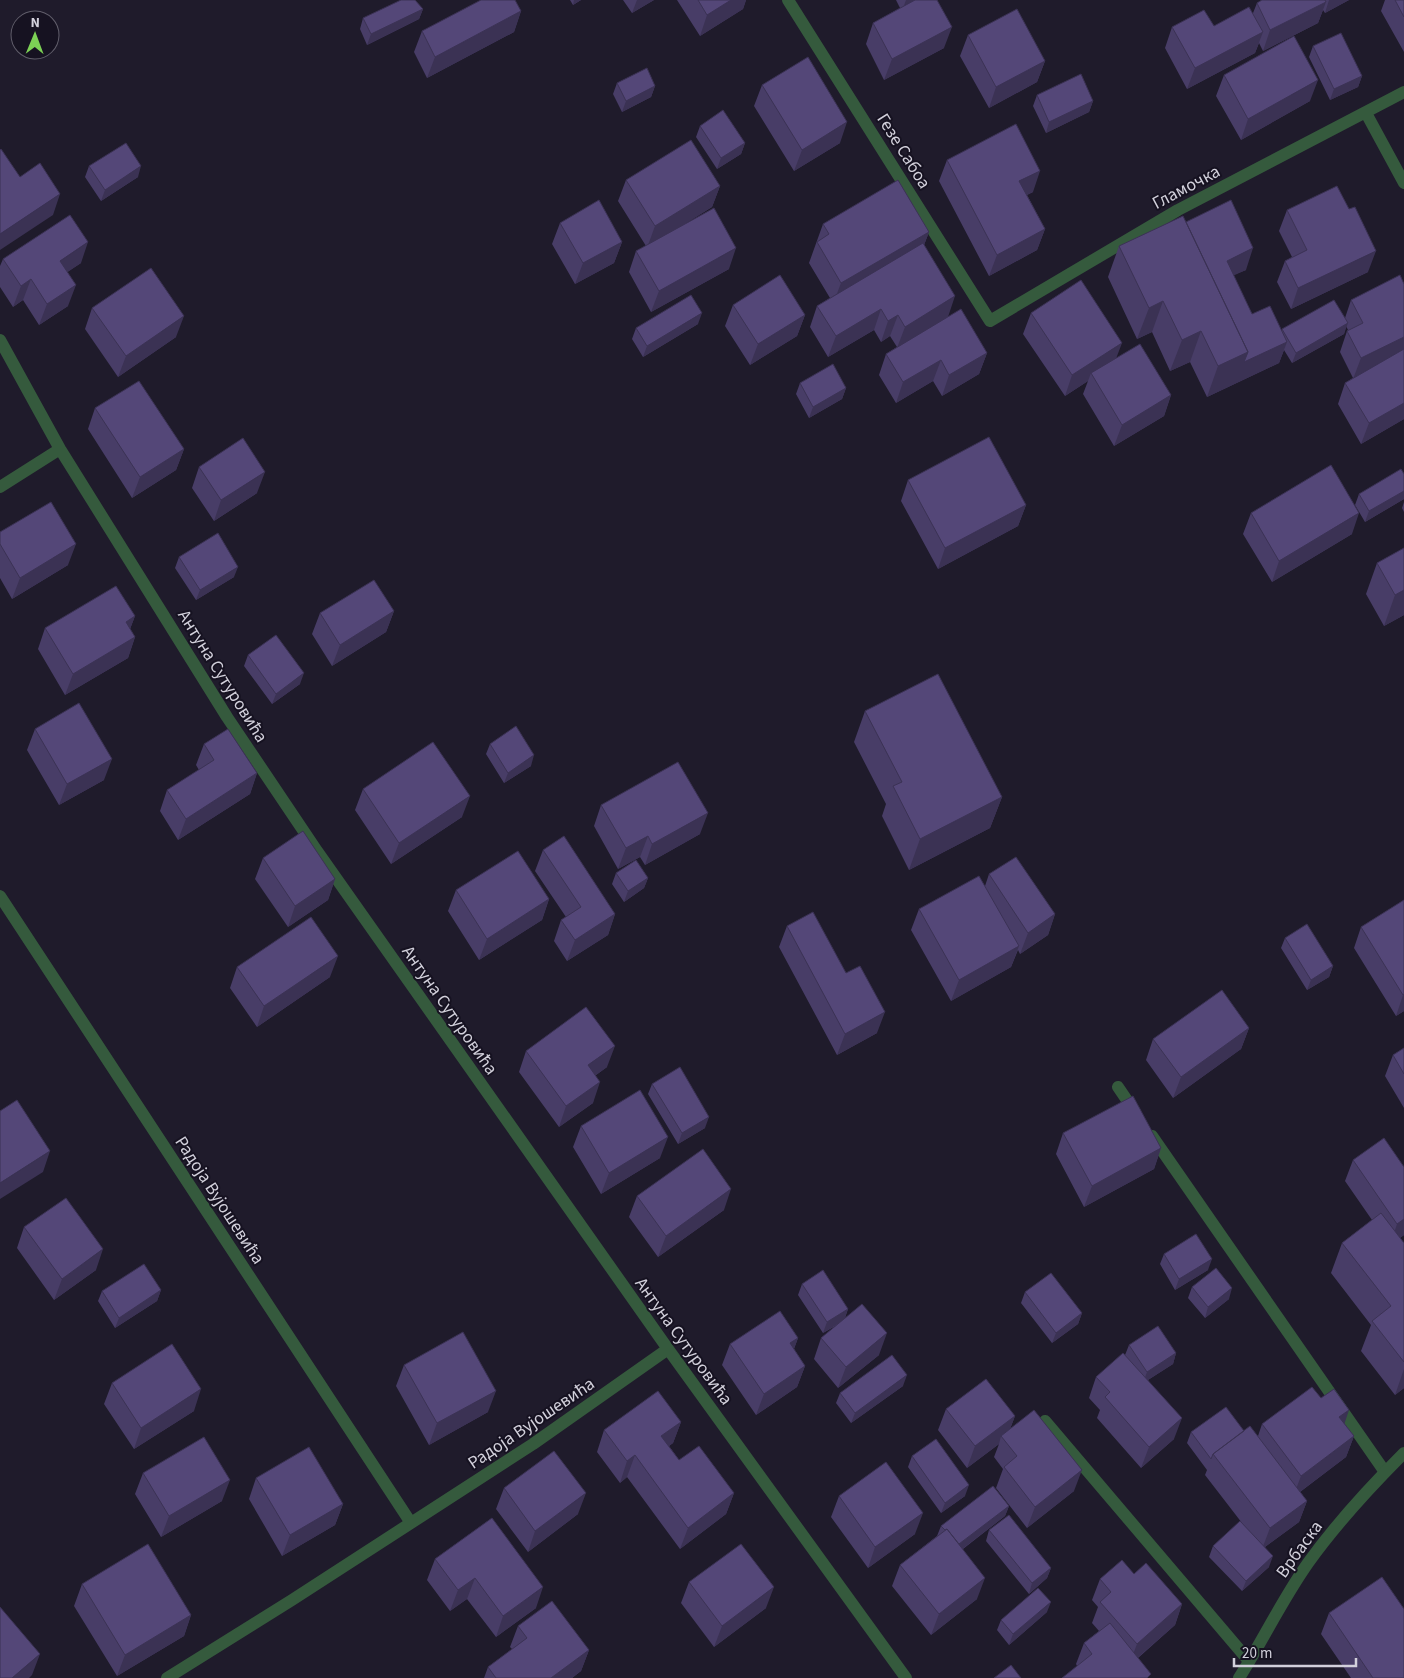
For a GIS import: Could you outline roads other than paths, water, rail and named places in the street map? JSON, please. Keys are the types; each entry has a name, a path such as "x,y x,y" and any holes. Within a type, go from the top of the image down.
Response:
{"street":[{"name":"Гезе Сабоа","path":"788,0 990,321"},
{"name":"Гламочка","path":"990,321 1178,210 1404,92"},
{"path":"1366,113 1404,183"},
{"name":"Антуна Сутуровића","path":"0,340 60,449 227,717 317,851 668,1350 906,1678"},
{"path":"0,487 60,449"},
{"name":"Радоја Вујошевића","path":"0,896 412,1523"},
{"path":"1118,1087 1385,1472"},
{"name":"Радоја Вујошевића","path":"167,1678 533,1444 668,1350"},
{"path":"1045,1421 1249,1661"},
{"name":"Врбаска","path":"1238,1678 1308,1563 1330,1535 1404,1453"}]}
